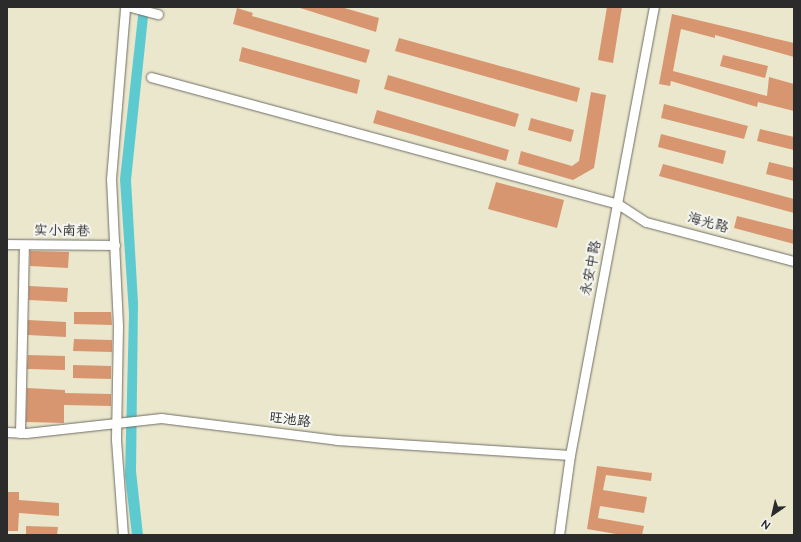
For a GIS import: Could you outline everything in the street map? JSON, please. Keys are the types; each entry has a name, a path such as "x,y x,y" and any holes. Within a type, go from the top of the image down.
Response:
{"street":[{"path":"122,535 117,488 116,421 118,326 116,245 111,178 126,7"},
{"path":"131,7 156,13"},
{"name":"永安中路","path":"559,535 570,455 654,7"},
{"name":"海光路","path":"151,77 618,204 646,222 794,261"},
{"name":"实小南巷","path":"7,244 116,245"},
{"path":"20,433 24,244"},
{"name":"旺池路","path":"7,432 20,433 116,421 160,418 337,440 570,455"}],"water":[{"path":"139,7 149,7 131,180 138,303 136,471 143,535 132,535 125,475 129,314 120,179"}],"building":[{"path":"297,7 341,7 379,18 376,32"},
{"path":"607,7 622,7 613,63 598,60"},
{"path":"237,8 253,13 252,16 370,50 366,63 233,24"},
{"path":"672,14 794,43 794,57 715,35 715,38 681,29 673,71 767,96 769,77 794,84 794,111 758,102 757,107 671,81 670,86 659,84"},
{"path":"399,38 580,88 577,102 395,51"},
{"path":"242,47 360,80 357,94 239,61"},
{"path":"723,55 768,66 765,78 720,66"},
{"path":"388,75 519,114 515,127 384,89"},
{"path":"591,92 606,95 594,168 573,180 518,164 521,151 572,166 579,161"},
{"path":"664,104 748,126 744,139 661,118"},
{"path":"377,110 509,150 506,161 373,123"},
{"path":"531,118 574,130 571,142 528,130"},
{"path":"760,129 794,137 794,150 757,141"},
{"path":"661,134 726,151 723,164 658,147"},
{"path":"769,162 794,168 794,181 766,174"},
{"path":"663,164 794,199 794,213 659,176"},
{"path":"496,182 564,200 557,228 488,209"},
{"path":"737,216 794,230 794,244 734,228"},
{"path":"30,251 69,252 68,268 30,266"},
{"path":"29,286 68,288 67,302 29,300"},
{"path":"74,312 111,312 112,325 74,324"},
{"path":"28,320 66,322 66,337 28,335"},
{"path":"74,339 112,340 112,352 73,351"},
{"path":"28,355 65,356 65,370 27,369"},
{"path":"73,365 111,366 111,379 73,378"},
{"path":"27,388 65,390 65,393 111,394 111,406 64,405 64,423 26,422"},
{"path":"597,466 652,473 651,481 606,475 603,490 647,497 644,513 600,506 598,518 644,526 642,535 622,535 587,529"},
{"path":"7,492 19,492 19,500 59,503 59,516 19,513 18,531 7,531"},
{"path":"26,526 58,527 57,535 26,535"}]}
